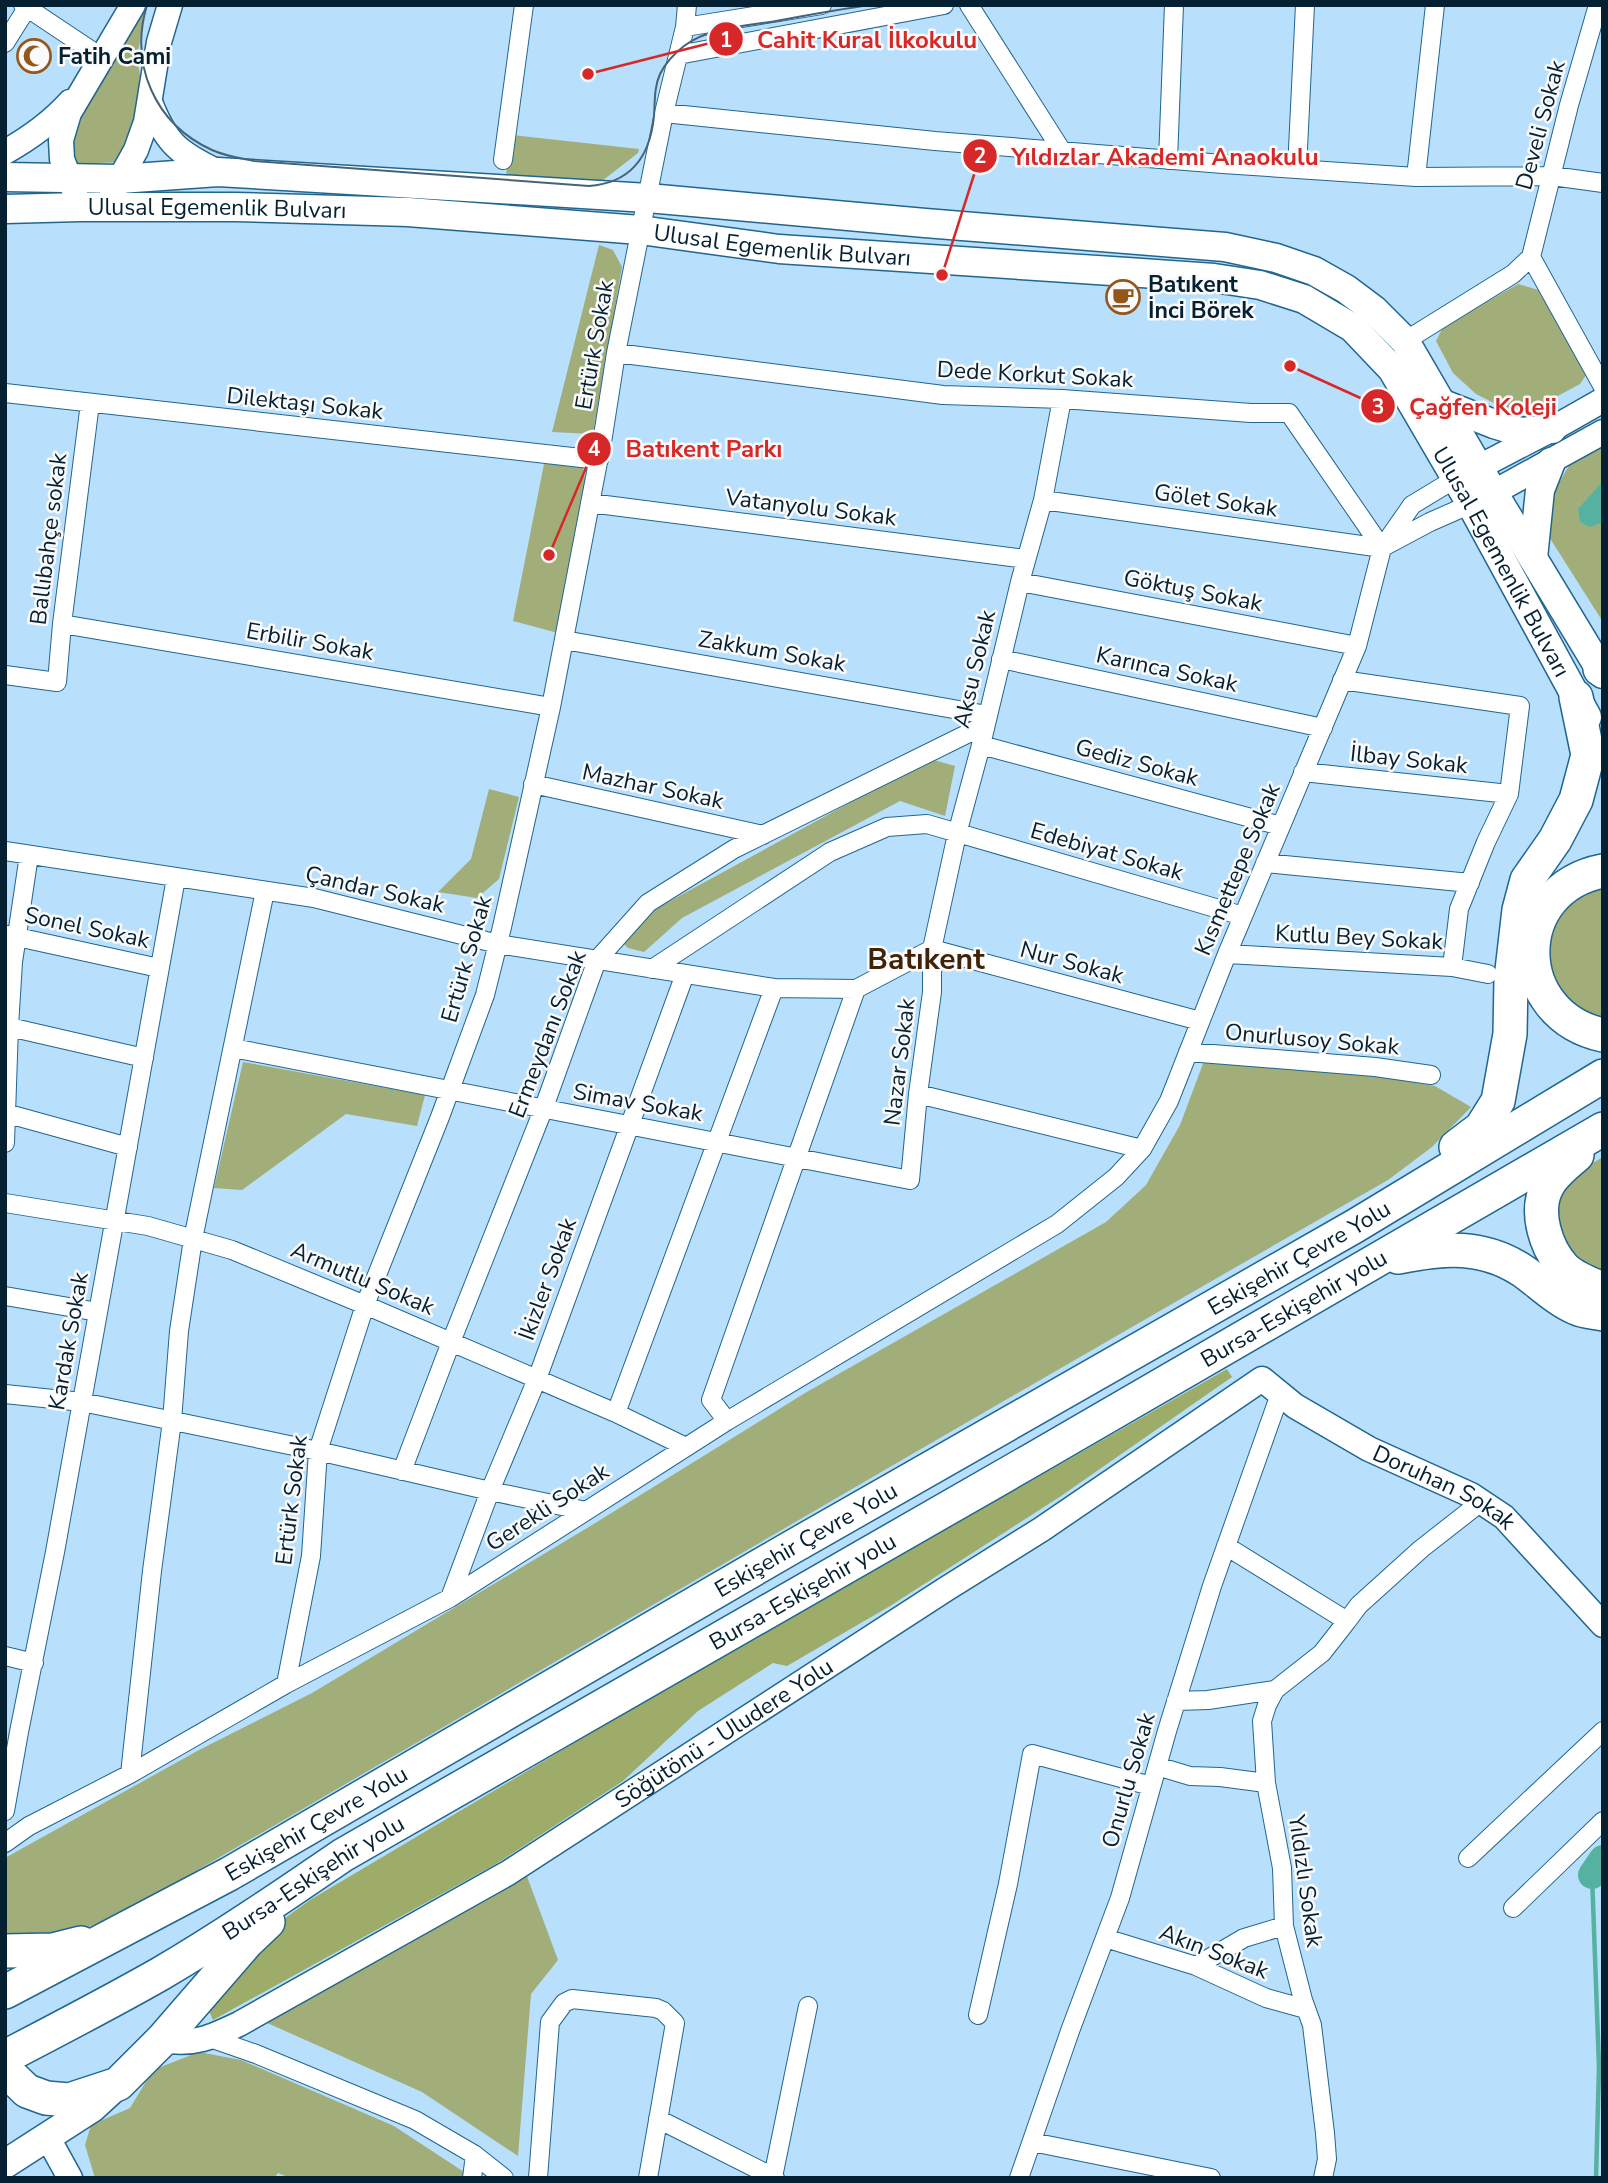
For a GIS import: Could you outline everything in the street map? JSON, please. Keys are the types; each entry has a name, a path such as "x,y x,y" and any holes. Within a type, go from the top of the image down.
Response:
{"highway":[{"path":"1355,1226 1482,1128 1498,1101 1510,1034 1511,979 1519,910 1527,880 1555,840 1576,800 1588,755 1576,697"},
{"path":"1603,872 1588,874 1559,891 1538,922 1532,957 1536,981 1553,1007 1587,1031 1603,1035"},
{"name":"Eskişehir Çevre Yolu","path":"5,1992 229,1874 799,1543 1355,1226 1603,1076"},
{"path":"1603,1130 1547,1187 1542,1226 1551,1250 1565,1270 1603,1289"},
{"name":"Bursa-Eskişehir yolu","path":"5,2057 161,1973 244,1922 343,1854 1603,1130"},
{"path":"1375,1261 1436,1250 1466,1250 1495,1257 1521,1270 1577,1308 1603,1314"},
{"path":"5,2070 27,2091 46,2098 69,2100 118,2084 162,2040 247,1942 343,1854"},
{"path":"5,1951 53,1950 115,1936"}],"main road":[{"name":"Ulusal Egemenlik Bulvarı","path":"5,177 120,178 218,172 648,198 1225,247 1276,258 1314,271 1346,289 1374,310 1405,341 1443,404 1467,474"},
{"name":"Ulusal Egemenlik Bulvarı","path":"5,209 235,207 408,212 640,230 779,249 1152,274 1260,285 1304,299 1353,328 1392,369 1467,474 1483,499 1576,697 1603,746"},
{"path":"1443,404 1520,432 1552,429"},
{"path":"1533,558 1541,490 1550,463"},
{"name":"Ulusal Egemenlik Bulvarı","path":"1483,499 1533,558 1602,671"},
{"path":"5,2164 92,2108 118,2084"}],"street":[{"path":"132,5 69,113 61,140 62,159 68,177 93,207 120,178 136,150 146,122 159,42 170,5"},
{"path":"503,160 524,5"},
{"name":"Ertürk Sokak","path":"286,1685 311,1556 318,1451 365,1304 485,995 498,944 551,707 616,353 664,113 685,27 687,5"},
{"path":"685,27 822,5"},
{"path":"678,55 944,5"},
{"path":"968,5 1062,151"},
{"path":"1168,160 1174,5"},
{"path":"1297,169 1305,5"},
{"path":"1416,177 1435,5"},
{"name":"Develi Sokak","path":"1531,257 1598,5"},
{"path":"5,43 25,7 102,57"},
{"path":"5,152 31,137 57,116 87,83"},
{"path":"150,102 162,131 174,145 186,156 218,172"},
{"path":"664,113 935,141 1168,160 1416,177 1552,176 1603,183"},
{"path":"1405,341 1513,274 1531,257 1603,387"},
{"name":"Dede Korkut Sokak","path":"616,353 943,395 1062,399 1289,413 1382,548"},
{"name":"Dilektaşı Sokak","path":"5,393 598,460"},
{"name":"Aksu Sokak","path":"932,949 957,834 981,745 981,717 1001,659 1043,500 1062,399"},
{"path":"1382,548 1412,505 1603,400"},
{"name":"Ballıbahçe sokak","path":"5,675 57,682 90,403"},
{"path":"1382,548 1430,522 1483,499 1603,432"},
{"name":"Gölet Sokak","path":"1043,500 1382,548"},
{"name":"Vatanyolu Sokak","path":"590,503 1027,559"},
{"name":"Kısmettepe Sokak","path":"1102,1190 1142,1149 1169,1101 1227,954 1357,646 1382,548"},
{"name":"Göktuş Sokak","path":"1020,582 1357,646"},
{"name":"Erbilir Sokak","path":"62,624 551,707"},
{"name":"Zakkum Sokak","path":"564,639 981,717"},
{"name":"Karınca Sokak","path":"1001,659 1323,728"},
{"path":"1342,680 1520,706 1509,794 1459,909 1452,967"},
{"name":"Ermeydanı Sokak","path":"402,1471 543,1110 597,960 648,903 734,849 915,758 981,717"},
{"name":"Gediz Sokak","path":"981,745 1281,826"},
{"name":"İlbay Sokak","path":"1303,772 1509,794"},
{"name":"Mazhar Sokak","path":"533,785 763,835"},
{"path":"652,969 830,852 887,827 927,824 957,834"},
{"name":"Edebiyat Sokak","path":"957,834 1243,916"},
{"name":"Çandar Sokak","path":"5,851 314,898 498,944 774,988 856,989 932,949"},
{"path":"5,1143 7,1027 13,962 11,936 29,855"},
{"path":"1265,863 1470,883"},
{"name":"Kardak Sokak","path":"5,1811 12,1731 34,1662 176,878"},
{"path":"130,1774 152,1571 172,1421 179,1331 193,1239 265,891"},
{"name":"Sonel Sokak","path":"11,936 159,968"},
{"name":"Nur Sokak","path":"932,949 1200,1021"},
{"name":"Nazar Sokak","path":"910,1180 932,992 932,949"},
{"name":"Kutlu Bey Sokak","path":"1227,954 1452,967 1488,974"},
{"name":"İkizler Sokak","path":"450,1598 490,1491 537,1379 685,974"},
{"path":"616,1413 774,988"},
{"path":"727,1421 711,1400 856,989"},
{"path":"7,1027 144,1058"},
{"name":"Simav Sokak","path":"233,1048 910,1180"},
{"name":"Onurlusoy Sokak","path":"1188,1052 1375,1067 1431,1075"},
{"path":"918,1094 1142,1149"},
{"path":"6,1113 128,1147"},
{"name":"Gerekli Sokak","path":"5,1843 29,1826 130,1774 286,1685 450,1598 727,1421 1057,1224 1102,1190"},
{"name":"Armutlu Sokak","path":"5,1203 148,1226 232,1250 365,1304 616,1413 686,1447"},
{"path":"5,1296 98,1312"},
{"name":"Doruhan Sokak","path":"1271,1386 1295,1406 1370,1449 1448,1484 1504,1517 1599,1613"},
{"name":"Onurlu Sokak","path":"1019,2178 1120,1898 1271,1386"},
{"name":"Söğütönü - Uludere Yolu","path":"162,2040 182,2044 210,2038 267,2010 508,1873 934,1597 1271,1386"},
{"path":"5,1394 82,1402 586,1511"},
{"path":"1177,1701 1208,1700 1275,1690 1322,1653 1359,1605 1420,1549 1480,1502"},
{"path":"1226,1546 1347,1621"},
{"path":"5,1657 34,1662"},
{"name":"Yıldızlı Sokak","path":"1275,1690 1262,1721 1266,1783 1282,1868 1284,1926 1312,2025 1327,2159 1323,2178"},
{"path":"1468,1858 1603,1731"},
{"path":"978,2015 1008,1884 1032,1754 1151,1786"},
{"path":"1157,1766 1190,1776 1266,1783"},
{"path":"1513,1908 1603,1821"},
{"path":"1196,1966 1244,1938 1284,1926"},
{"name":"Akın Sokak","path":"1105,1938 1196,1966 1266,1998 1306,2010"},
{"path":"538,2178 550,2022 564,2003 572,1999 656,2008 675,2023 648,2178"},
{"path":"658,2119 774,2177 808,2006"},
{"path":"210,2038 256,2054 415,2120 475,2155 504,2178"},
{"path":"48,2138 70,2178"},
{"path":"1032,2142 1211,2178"},
{"path":"472,2178 475,2155"}],"shaded area":[{"path":"140,5 146,5 137,58 143,92 124,162 72,164 63,147"},
{"path":"512,135 639,149 638,153 602,181 506,175"},
{"path":"599,245 613,250 622,267 593,434 552,432"},
{"path":"1518,284 1542,291 1586,375 1580,384 1541,405 1508,410 1476,394 1453,373 1436,341 1443,327"},
{"path":"1603,445 1603,622 1546,532 1554,491 1570,464"},
{"path":"545,459 583,466 586,487 558,633 513,621"},
{"path":"1603,481 1603,522 1590,527 1580,522 1578,509"},
{"path":"930,759 955,766 945,816 900,801 682,918 644,952 628,948 622,942 650,912"},
{"path":"489,789 519,797 499,879 477,898 438,892 471,859"},
{"path":"1603,882 1603,1023 1572,1011 1548,981 1544,942 1564,903"},
{"path":"1204,1061 1375,1076 1435,1086 1471,1107 1432,1147 1388,1180 122,1914 62,1937 5,1933 5,1858 199,1750 312,1693 805,1393 1106,1222 1146,1185 1180,1125"},
{"path":"243,1062 425,1095 417,1126 346,1114 242,1190 214,1188"},
{"path":"1603,1157 1603,1275 1572,1266 1554,1227 1565,1179"},
{"path":"1227,1369 1232,1377 1061,1496 890,1606 787,1666 773,1663 698,1711 623,1781 496,1864 213,2020 209,2011 274,1926 310,1900 640,1704"},
{"path":"525,1871 558,1960 531,1994 518,2156 422,2092 265,2022"},
{"path":"199,2052 241,2060 394,2126 464,2172 462,2178 290,2178 278,2173 274,2178 95,2178 85,2145 91,2125 130,2108 153,2070"}],"waterway":[{"path":"1592,1875 1603,1859"},
{"path":"1592,1875 1599,2067 1596,2178"}],"tram line":[{"path":"147,5 142,27 142,49 151,90 175,125 192,139 217,152 254,161 589,186 616,180 636,165 643,155 652,131 658,79 667,63 684,46 705,35 729,28 871,5"}],"place":[{"name":"Fatih Cami","path":"34,56"},
{"name":"Cahit Kural İlkokulu","path":"588,74"},
{"name":"Yıldızlar Akademi Anaokulu","path":"942,275"},
{"name":"Batıkent İnci Börek","path":"1123,297"},
{"name":"Çağfen Koleji","path":"1290,366"},
{"name":"Batıkent Parkı","path":"549,555"}],"district":[{"name":"Batıkent","path":"926,959"}]}
